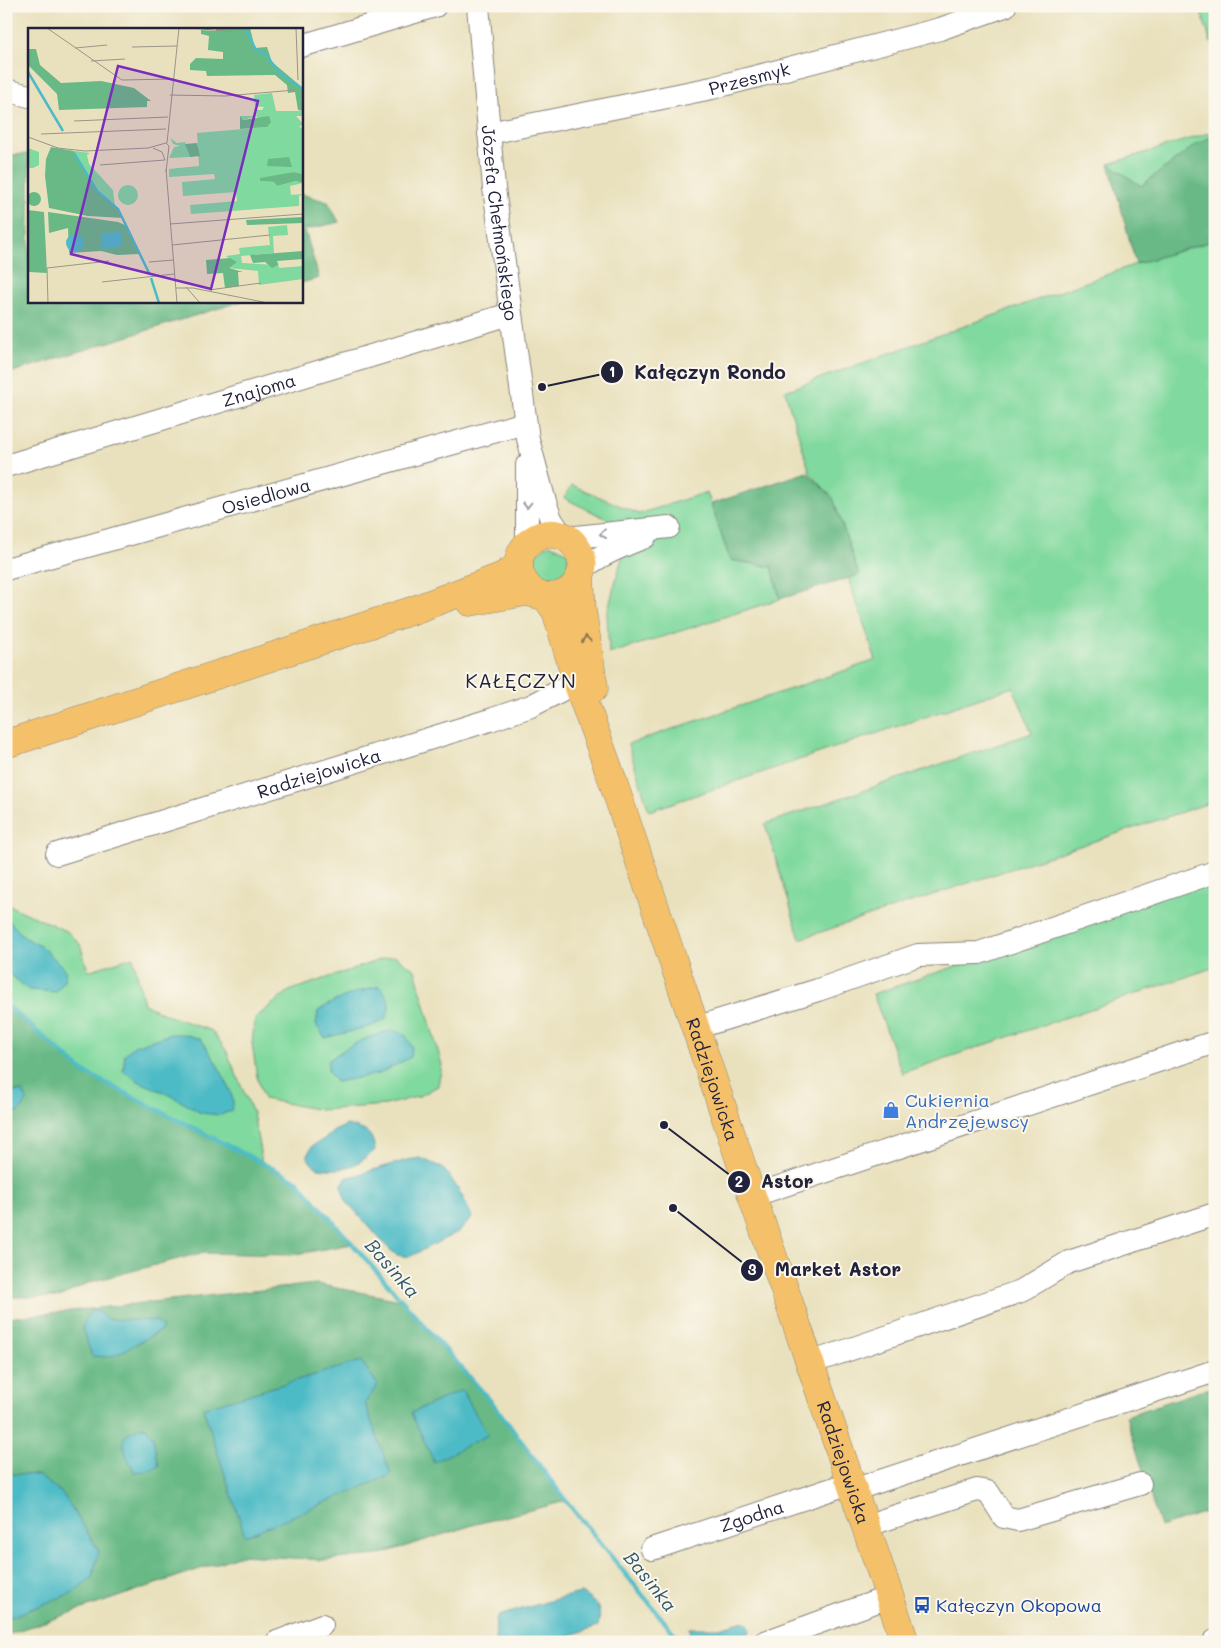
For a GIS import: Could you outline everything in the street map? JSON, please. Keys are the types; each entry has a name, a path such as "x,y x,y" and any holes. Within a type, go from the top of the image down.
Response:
{"main road":[{"path":"6,744 414,610 503,576 514,569 534,538 543,534 564,537 578,548 582,562 581,573 575,586 567,593 557,597 540,594 493,598 414,610"},
{"path":"523,554 520,574 522,579 525,584 540,594"},
{"name":"Radziejowicka","path":"581,573 582,611 610,773"},
{"name":"Radziejowicka","path":"540,594 556,611 577,682 610,773 752,1196 905,1642"},
{"path":"460,604 508,604 525,608 538,614 552,630 577,682"}],"street":[{"path":"302,46 434,6"},
{"name":"Józefa Chełmońskiego","path":"478,6 494,188 527,431 548,511 551,519 564,537"},
{"name":"Przesmyk","path":"488,134 712,88 940,29 1005,6"},
{"path":"6,90 28,96"},
{"name":"Znajoma","path":"6,466 510,314"},
{"name":"Józefa Chełmońskiego","path":"523,554 527,431"},
{"name":"Osiedlowa","path":"6,569 527,431"},
{"path":"564,537 669,526 605,554 592,561 581,573"},
{"name":"Radziejowicka","path":"56,854 493,719 531,706 577,682"},
{"path":"696,1028 918,956 979,953 1215,872"},
{"path":"752,1196 1215,1042"},
{"path":"810,1363 1021,1291 1069,1262 1215,1214"},
{"name":"Zgodna","path":"652,1549 1215,1371"},
{"path":"865,1526 978,1490 988,1492 1004,1517 1018,1520 1140,1484"},
{"path":"765,1642 889,1597"},
{"path":"277,1642 322,1625"}],"green space":[{"path":"1199,6 1215,6 1215,42 1211,43"},
{"path":"1215,131 1215,135 1197,144 1141,186 1109,164"},
{"path":"1215,135 1215,240 1136,264 1109,164 1141,186 1197,144"},
{"path":"28,154 28,302 239,302 6,374 6,155"},
{"path":"302,194 328,202 339,222 305,230 319,278 302,283"},
{"path":"1215,240 1215,801 800,939 765,824 1032,733 1013,687 649,811 628,744 876,660 848,578 859,575 833,498 810,473 785,391 1136,264"},
{"path":"807,472 833,498 859,575 780,599 772,567 730,560 711,504"},
{"path":"572,485 639,514 707,492 730,560 772,567 780,599 609,654 607,613 623,554 613,526 605,518 564,498"},
{"path":"549,544 567,552 570,571 557,585 538,582 530,559"},
{"path":"1215,879 1215,967 902,1073 873,994"},
{"path":"6,904 68,932 80,944 88,971 133,957 144,1004 169,1016 212,1031 226,1050 253,1113 262,1163 90,1282 59,1297 6,1296"},
{"path":"395,956 415,970 442,1065 438,1086 420,1096 386,1105 320,1110 264,1099 257,1077 252,1043 255,1018 289,991"},
{"path":"6,1005 84,1072 297,1181 352,1244 291,1255 201,1253 90,1282 59,1297 6,1297"},
{"path":"316,1284 401,1300 495,1406 566,1501 476,1524 378,1555 325,1560 241,1555 6,1635 6,1318"},
{"path":"1215,1386 1215,1509 1160,1527 1126,1416"}],"water":[{"path":"6,917 24,937 42,947 66,970 64,981 56,992 29,990 6,971"},
{"path":"380,986 389,1001 386,1019 372,1026 325,1038 316,1025 318,1011 332,1002 363,990"},
{"path":"392,1030 405,1034 412,1047 411,1057 379,1074 336,1082 328,1071 328,1061 358,1042"},
{"path":"171,1034 183,1034 201,1039 229,1088 233,1103 231,1111 220,1115 201,1113 170,1095 138,1081 123,1071 125,1054 134,1046"},
{"path":"15,1091 23,1092 27,1100 18,1112 6,1119 6,1096"},
{"path":"347,1125 366,1132 372,1138 375,1150 365,1159 348,1167 325,1169 313,1165 307,1156 312,1146 334,1131"},
{"path":"420,1158 442,1168 446,1172 459,1191 472,1218 460,1231 409,1257 397,1255 389,1249 346,1201 341,1186 346,1178"},
{"path":"95,1309 107,1319 157,1321 162,1326 162,1330 116,1355 107,1357 92,1356 82,1328 88,1314"},
{"path":"361,1361 378,1385 365,1403 391,1475 245,1536 203,1408"},
{"path":"462,1390 488,1435 434,1462 411,1413"},
{"path":"140,1427 146,1427 153,1437 159,1466 146,1472 135,1473 126,1456 123,1440 128,1433"},
{"path":"6,1475 38,1475 63,1494 99,1551 92,1578 72,1593 6,1619"},
{"path":"581,1593 597,1606 600,1614 598,1626 551,1642 495,1642 496,1620 498,1616"},
{"path":"744,1621 749,1625 750,1632 730,1642 695,1642 690,1634 689,1628 719,1628"}],"waterway":[{"name":"Basinka","path":"6,1005 84,1072 297,1181 495,1406 566,1501 681,1642"}],"place":[{"name":"Kałęczyn Rondo","path":"542,387"},
{"name":"Cukiernia Andrzejewscy","path":"891,1110"},
{"name":"Astor","path":"664,1125"},
{"name":"Market Astor","path":"673,1208"},
{"name":"Kałęczyn Okopowa","path":"922,1605"}],"district":[{"name":"KAŁĘCZYN","path":"521,680"}]}
